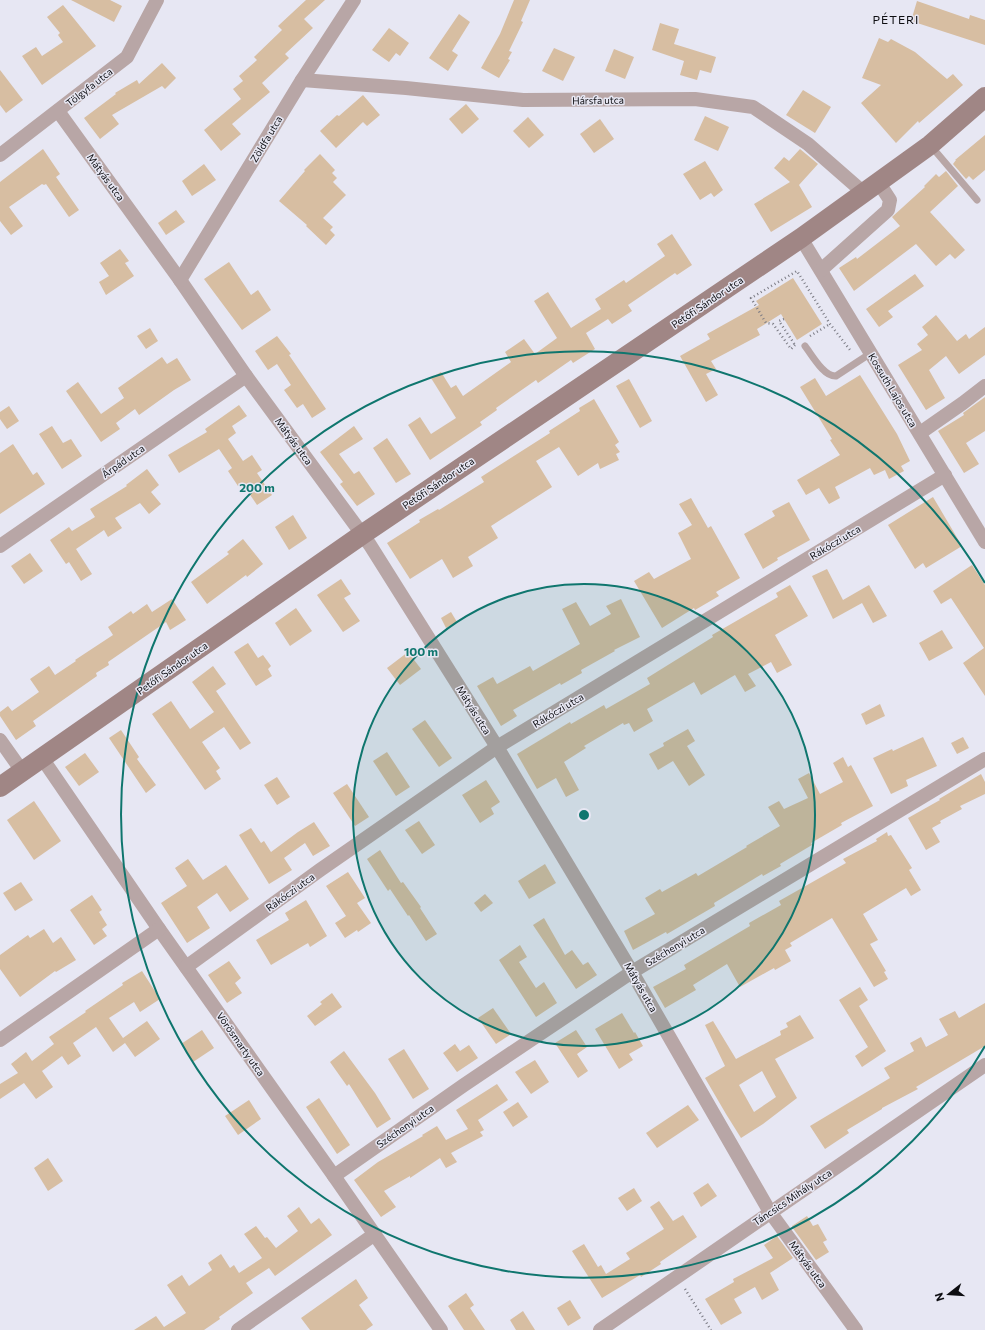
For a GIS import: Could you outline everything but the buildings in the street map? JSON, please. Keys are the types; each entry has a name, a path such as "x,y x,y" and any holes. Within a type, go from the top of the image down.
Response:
{"main road":[{"name":"Petőfi Sándor utca","path":"0,787 363,534 801,238 930,145 985,97"}],"street":[{"name":"Tölgyfa utca","path":"0,155 127,56 157,0"},
{"name":"Zöldfa utca","path":"180,280 302,80 354,0"},
{"name":"Hársfa utca","path":"302,80 406,88 523,100 695,99 753,107 872,188"},
{"name":"Mátyás utca","path":"58,111 180,280 246,376 363,534 497,747 632,972 770,1212 856,1330"},
{"path":"821,270 888,210 890,200 872,188"},
{"name":"Kossuth Lajos utca","path":"801,238 985,542"},
{"name":"Árpád utca","path":"0,546 246,376"},
{"path":"920,433 985,386"},
{"name":"Rákóczi utca","path":"186,967 327,865 497,747 945,476"},
{"path":"0,740 22,771"},
{"name":"Vörösmarty utca","path":"42,758 159,929 375,1234 441,1330"},
{"name":"Széchenyi utca","path":"334,1176 464,1085 632,972 985,758"},
{"path":"0,1040 159,929"},
{"name":"Táncsics Mihály utca","path":"600,1330 985,1065"},
{"path":"238,1330 375,1234"}],"lane":[{"path":"930,145 977,200"},
{"path":"805,346 820,366 833,376 836,376 871,354"}],"path":[{"path":"791,349 773,324 766,323 751,298 797,271 830,324 860,362"},
{"path":"784,319 780,321 795,346"},
{"path":"677,1277 711,1330"}],"district":[{"name":"PÉTERI","path":"896,20"}]}
